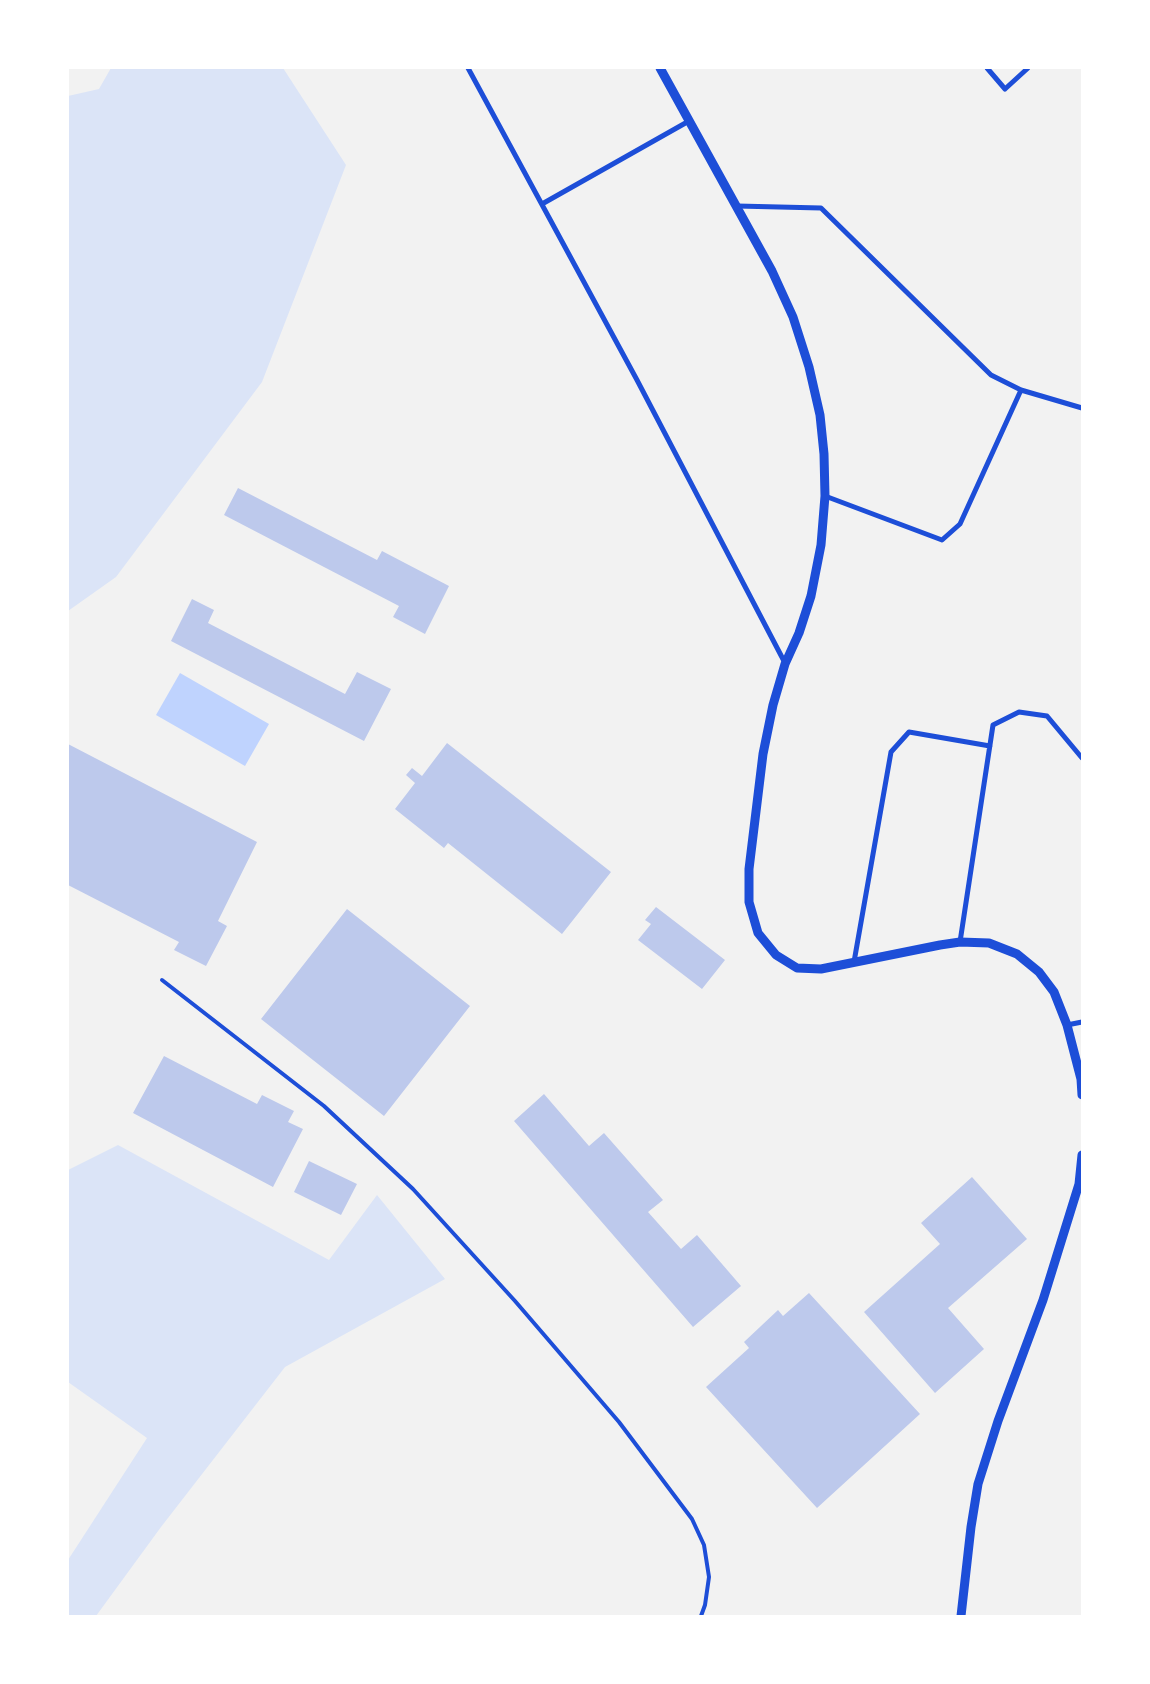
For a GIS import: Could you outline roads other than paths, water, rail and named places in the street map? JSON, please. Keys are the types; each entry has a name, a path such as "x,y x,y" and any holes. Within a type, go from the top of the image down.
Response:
{"street":[{"path":"468,68 641,388 785,664"},
{"path":"660,68 772,271 793,317 809,366 820,415 824,454 825,496 821,545 811,596 799,634 785,664 773,705 763,754 749,869 749,902 758,933 776,955 797,968 821,969 940,944 960,942 988,944 1017,954 1039,972 1054,992 1068,1025 1081,1079 1082,1095"},
{"path":"987,68 1005,89 1028,68"},
{"path":"542,204 689,120"},
{"path":"737,206 821,208 991,375 1021,390 1082,408"},
{"path":"825,496 942,540 960,524 1021,390"},
{"path":"960,942 993,725 1019,712 1047,716 1082,758"},
{"path":"854,962 891,752 909,732 990,746"},
{"path":"1068,1025 1082,1022"},
{"path":"961,1616 978,1484 998,1421 1043,1300 1079,1184 1082,1155"}],"lane":[{"path":"162,980 324,1106 413,1189 619,1422 692,1519 704,1545 709,1576 705,1605 701,1616"}],"water":[{"path":"180,673 269,724 245,766 156,715"}]}
